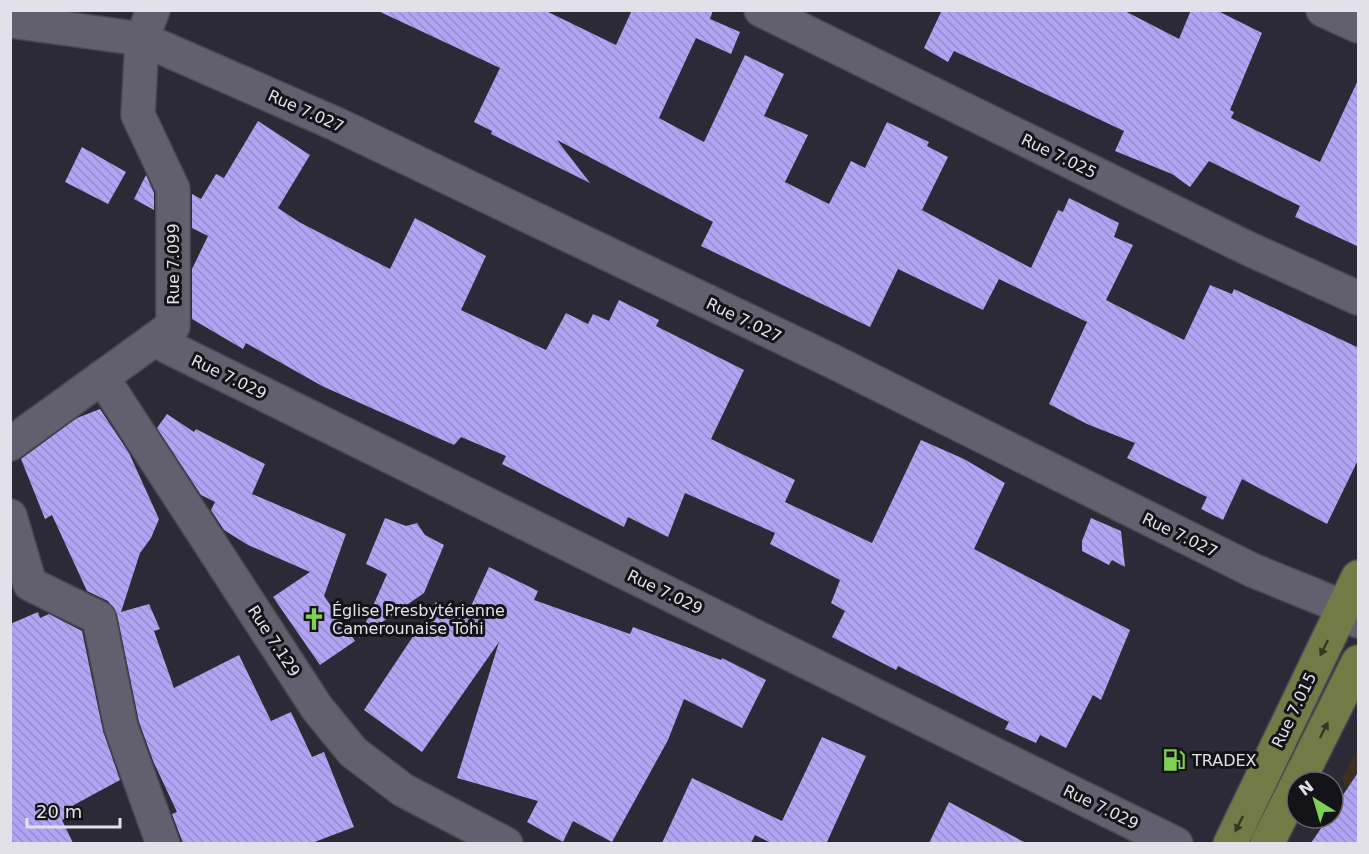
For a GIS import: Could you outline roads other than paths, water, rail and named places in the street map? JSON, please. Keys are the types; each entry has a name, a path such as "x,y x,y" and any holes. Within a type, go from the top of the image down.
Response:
{"main road":[{"name":"Rue 7.015","path":"1230,843 1351,614 1359,577"},
{"path":"1304,770 1359,662"},
{"path":"1267,843 1285,807"}],"street":[{"name":"Rue 7.025","path":"761,10 1247,248 1359,298"},
{"path":"1323,10 1359,26"},
{"path":"10,21 148,25"},
{"name":"Rue 7.099","path":"10,444 173,326 173,189 138,115 148,25"},
{"name":"Rue 7.027","path":"148,25 336,124 844,368 1252,570 1351,614"},
{"name":"Rue 7.029","path":"154,340 1176,843"},
{"name":"Rue 7.129","path":"102,377 317,708 353,752 403,790 506,843"},
{"path":"10,516 30,584 99,618 121,727 163,843"}],"place":[{"name":"Église Presbytérienne Camerounaise Tohi","path":"314,619"},
{"name":"TRADEX","path":"1174,760"}]}
